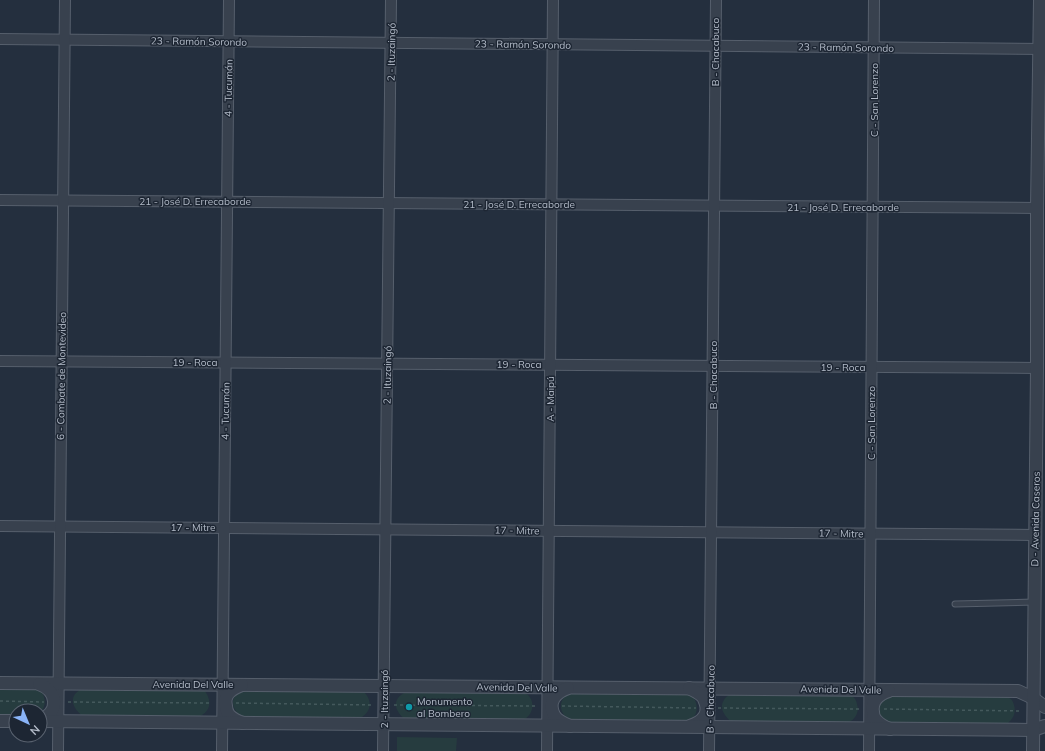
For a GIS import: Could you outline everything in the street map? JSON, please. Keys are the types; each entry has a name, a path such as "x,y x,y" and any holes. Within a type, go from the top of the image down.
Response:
{"street":[{"name":"6 - Combate de Montevideo","path":"58,751 56,702 59,683 65,0"},
{"name":"4 - Tucumán","path":"222,751 224,703 224,528 229,0"},
{"name":"2 - Ituzaingó","path":"383,751 391,0"},
{"name":"A - Maipú","path":"547,751 547,726 550,706 548,687 553,0"},
{"name":"B - Chacabuco","path":"710,751 716,0"},
{"name":"C - San Lorenzo","path":"869,751 874,0"},
{"name":"D - Avenida Caseros","path":"1032,751 1037,368 1037,208 1042,49 1040,0"},
{"name":"23 - Ramón Sorondo","path":"0,39 1042,49"},
{"name":"21 - José D. Errecaborde","path":"0,200 1037,208"},
{"name":"19 - Roca","path":"0,361 1037,368"},
{"name":"17 - Mitre","path":"0,526 1035,535"},
{"name":"Avenida Del Valle","path":"0,683 1018,691 1033,698 1045,707"},
{"path":"36,683 45,686 52,692 56,702 53,710 48,715"},
{"path":"243,723 234,719 227,713 224,703 226,695 233,688 245,684"},
{"path":"570,726 561,722 554,716 550,706 554,697 560,690 571,687"},
{"path":"687,727 698,724 705,717 706,708 704,698 697,692 688,688"},
{"path":"890,729 881,725 874,719 872,709 874,700 880,694 892,690"},
{"path":"48,721 1033,730 1045,726"}],"lane":[{"path":"955,604 1034,602"}],"path":[{"path":"0,701 706,708"}],"green space":[{"path":"0,687 40,689 44,695 45,703 8,703 8,717 0,717"},
{"path":"83,687 205,691 209,699 209,707 205,713 197,718 84,717 76,710 73,704 73,697"},
{"path":"243,689 358,690 367,695 370,707 363,717 357,720 244,719 236,712 233,706 233,699"},
{"path":"406,691 521,692 530,697 532,709 528,717 520,722 407,721 399,714 396,708 396,701"},
{"path":"571,692 685,693 694,698 697,710 693,718 685,724 572,723 564,715 561,709 561,703"},
{"path":"732,693 846,694 855,698 858,711 854,719 846,724 733,723 725,716 722,710 722,703 727,696"},
{"path":"889,695 1003,695 1010,698 1014,705 1015,712 1011,720 1003,726 890,725 882,718 879,712 879,705 884,698"},
{"path":"397,737 457,738 456,751 397,751"}],"place":[{"name":"Monumento al Bombero","path":"409,707"}]}
